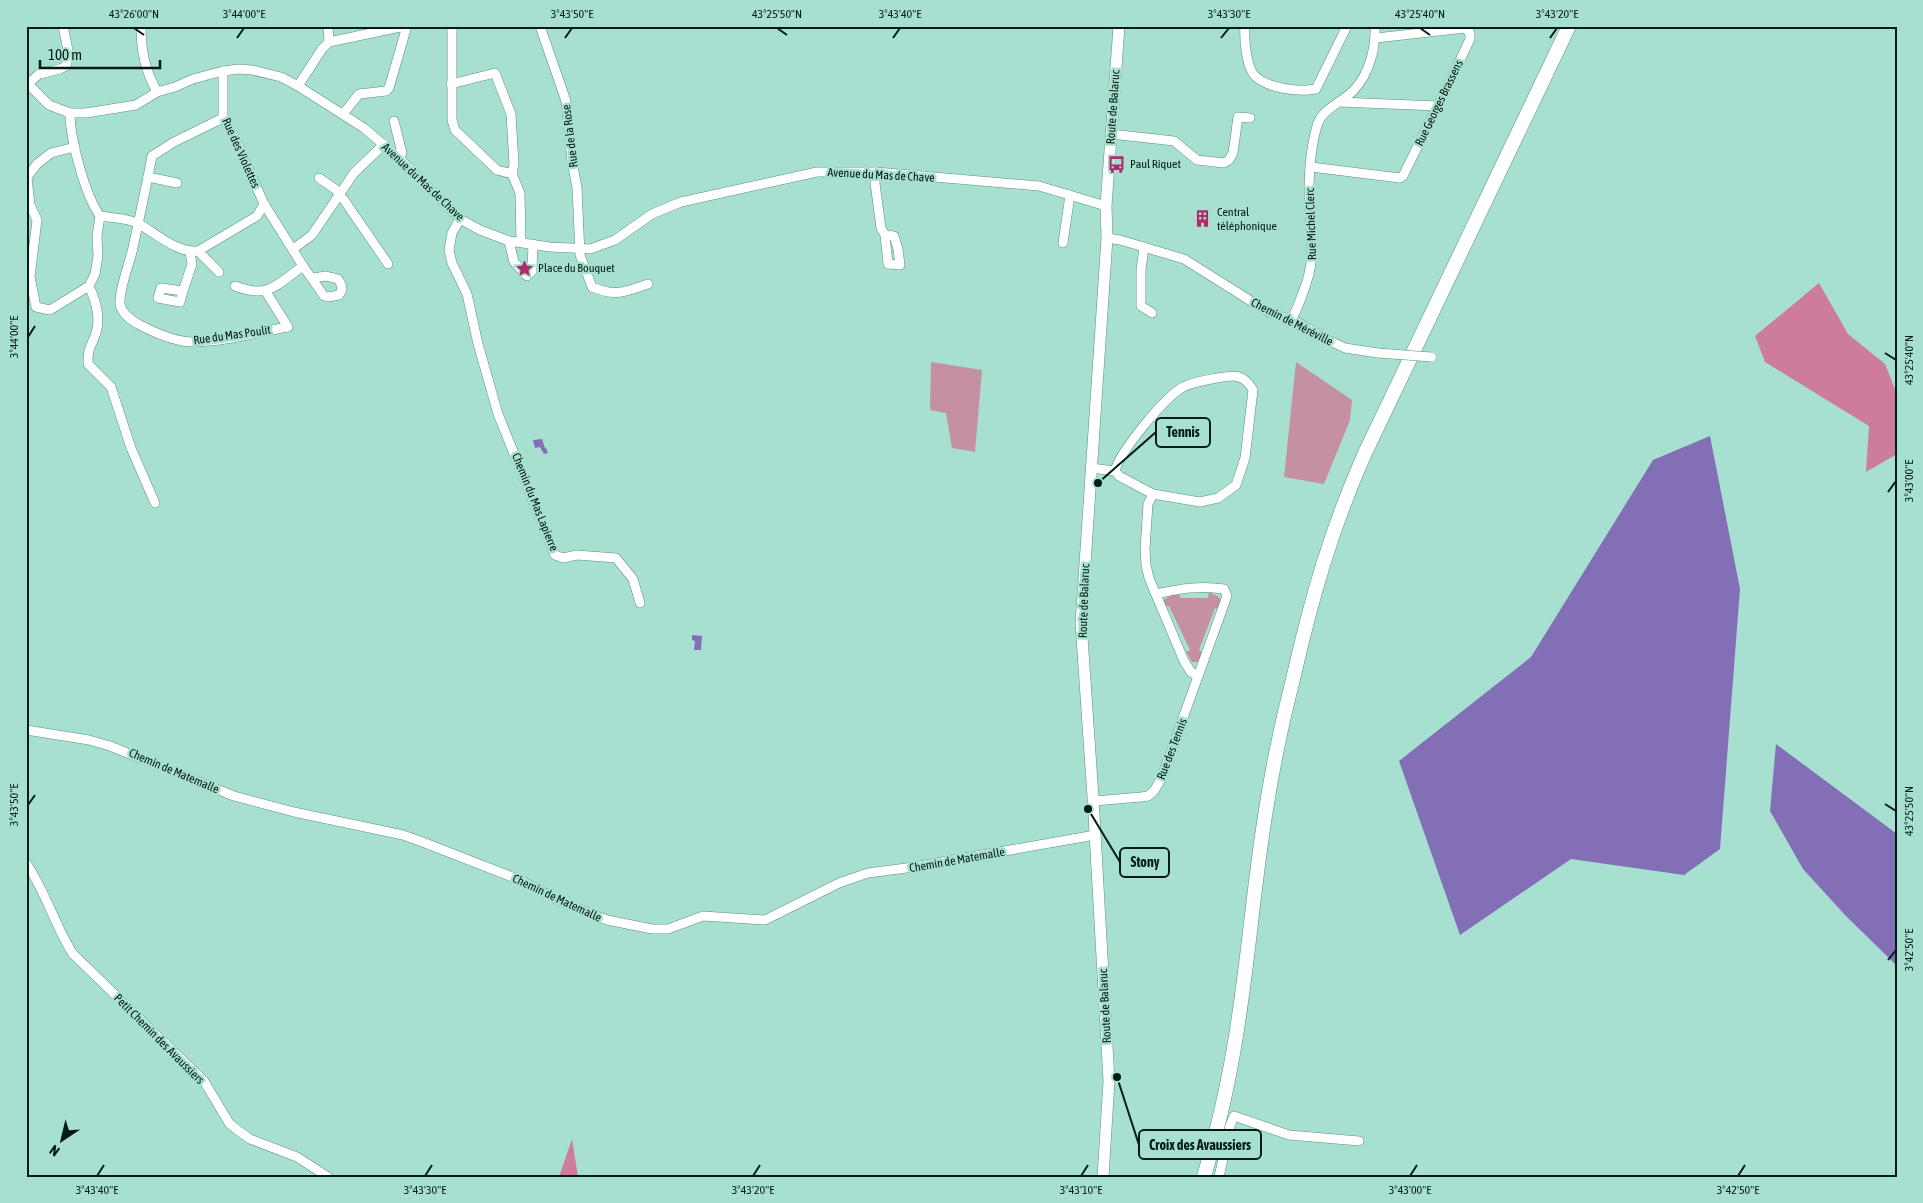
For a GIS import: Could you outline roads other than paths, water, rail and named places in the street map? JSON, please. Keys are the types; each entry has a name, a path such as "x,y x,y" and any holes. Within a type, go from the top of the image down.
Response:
{"main road":[{"path":"1204,1177 1232,1060 1273,769 1320,570 1349,490 1365,453 1569,26"}],"street":[{"path":"27,82 39,74 66,66 69,55 63,26"},
{"path":"141,26 143,59 149,79 157,92"},
{"path":"328,26 330,42"},
{"path":"298,86 322,49 330,42 406,26 389,88 386,91 358,94 343,114"},
{"path":"452,26 452,120 455,130 497,170 512,174"},
{"name":"Rue de la Rose","path":"540,26 566,100 572,162 577,187 579,250 586,275 592,287 607,293 624,292 648,284"},
{"name":"Route de Balaruc","path":"1103,1177 1109,1081 1094,801 1081,623 1107,238 1106,206 1119,26"},
{"path":"1245,26 1247,57 1254,75 1282,88 1311,90 1316,89 1347,26"},
{"name":"Rue Michel Clerc","path":"1291,319 1309,280 1312,266 1313,251 1309,194 1317,125 1325,113 1354,90 1359,83 1374,51 1376,26"},
{"name":"Rue Georges Brassens","path":"1311,167 1400,178 1406,170 1438,106 1470,39 1470,33 1465,28 1376,38"},
{"name":"Avenue du Mas de Chave","path":"27,82 49,105 70,113 86,113 136,105 157,92 175,87 193,78 223,71 252,70 281,77 343,114 384,144 460,219 480,230 509,241 579,250 590,249 616,240 652,214 681,202 817,172 876,172 1039,186 1106,206"},
{"name":"Rue des Violettes","path":"223,71 223,118 236,140 264,204 302,266 313,278"},
{"path":"451,84 494,73 511,114 514,164 512,174 520,193 521,242"},
{"path":"1340,102 1438,106"},
{"path":"70,113 75,147 90,199 100,216 97,236 98,256 96,274 89,286 50,310 36,307 30,277 37,220 28,208 27,177 37,164 51,153 75,147"},
{"path":"1111,134 1174,141 1197,160 1224,164 1233,153 1238,117 1250,118"},
{"path":"138,223 152,156 156,152 223,118"},
{"path":"394,121 402,153 398,158"},
{"path":"293,249 312,234 354,173 384,144"},
{"path":"876,172 875,183 880,228 885,234"},
{"path":"148,177 176,183"},
{"path":"319,178 339,194 388,264"},
{"path":"1063,243 1070,195"},
{"path":"194,251 257,216 264,204"},
{"path":"100,216 138,223 168,242 194,251 219,272"},
{"name":"Chemin du Mas Lapierre","path":"460,219 452,233 449,250 452,263 467,294 498,414 555,554 562,558 577,555 616,558 633,579 640,602"},
{"name":"Rue du Mas Poulit","path":"138,223 120,295 120,305 124,313 136,323 156,334 193,342 288,327 266,292"},
{"name":"Chemin de Méréville","path":"1107,238 1184,259 1270,313 1291,319 1345,348 1378,353 1431,357"},
{"path":"509,241 514,262 527,276 532,270 533,244"},
{"path":"1144,247 1141,270 1141,306 1152,313"},
{"path":"183,291 192,264 194,251"},
{"path":"236,286 252,292 266,292 302,266"},
{"path":"89,286 98,309 97,332 88,349 88,364 111,387 131,448 155,503"},
{"path":"1239,376 1248,380 1253,390 1245,458 1236,485 1218,498 1200,502 1153,494 1119,476 1115,470 1117,462 1146,423 1166,401 1183,388 1205,380 1224,377 1239,376"},
{"path":"1091,468 1115,470"},
{"path":"1153,494 1148,504 1145,548 1149,578 1184,661 1191,672 1198,676"},
{"name":"Rue des Tennis","path":"1094,801 1148,796 1154,791 1164,772 1227,596 1224,589 1194,587 1156,594"},
{"name":"Chemin de Matemalle","path":"26,730 88,740 110,746 234,796 294,812 410,838 520,880 562,902 607,920 652,929 676,928 703,916 765,920 839,883 868,873 914,868 1095,835"},
{"name":"Petit Chemin des Avaussiers","path":"26,863 42,890 73,954 204,1082 229,1123 250,1139 297,1158 328,1177"},
{"path":"1219,1177 1234,1116 1289,1135 1359,1141"}],"place":[{"name":"Paul Riquet","path":"1116,164"},
{"name":"Central téléphonique","path":"1203,219"},
{"name":"Place du Bouquet","path":"524,268"},
{"name":"Tennis","path":"1098,483"},
{"name":"Stony","path":"1088,809"},
{"name":"Croix des Avaussiers","path":"1117,1077"}]}
